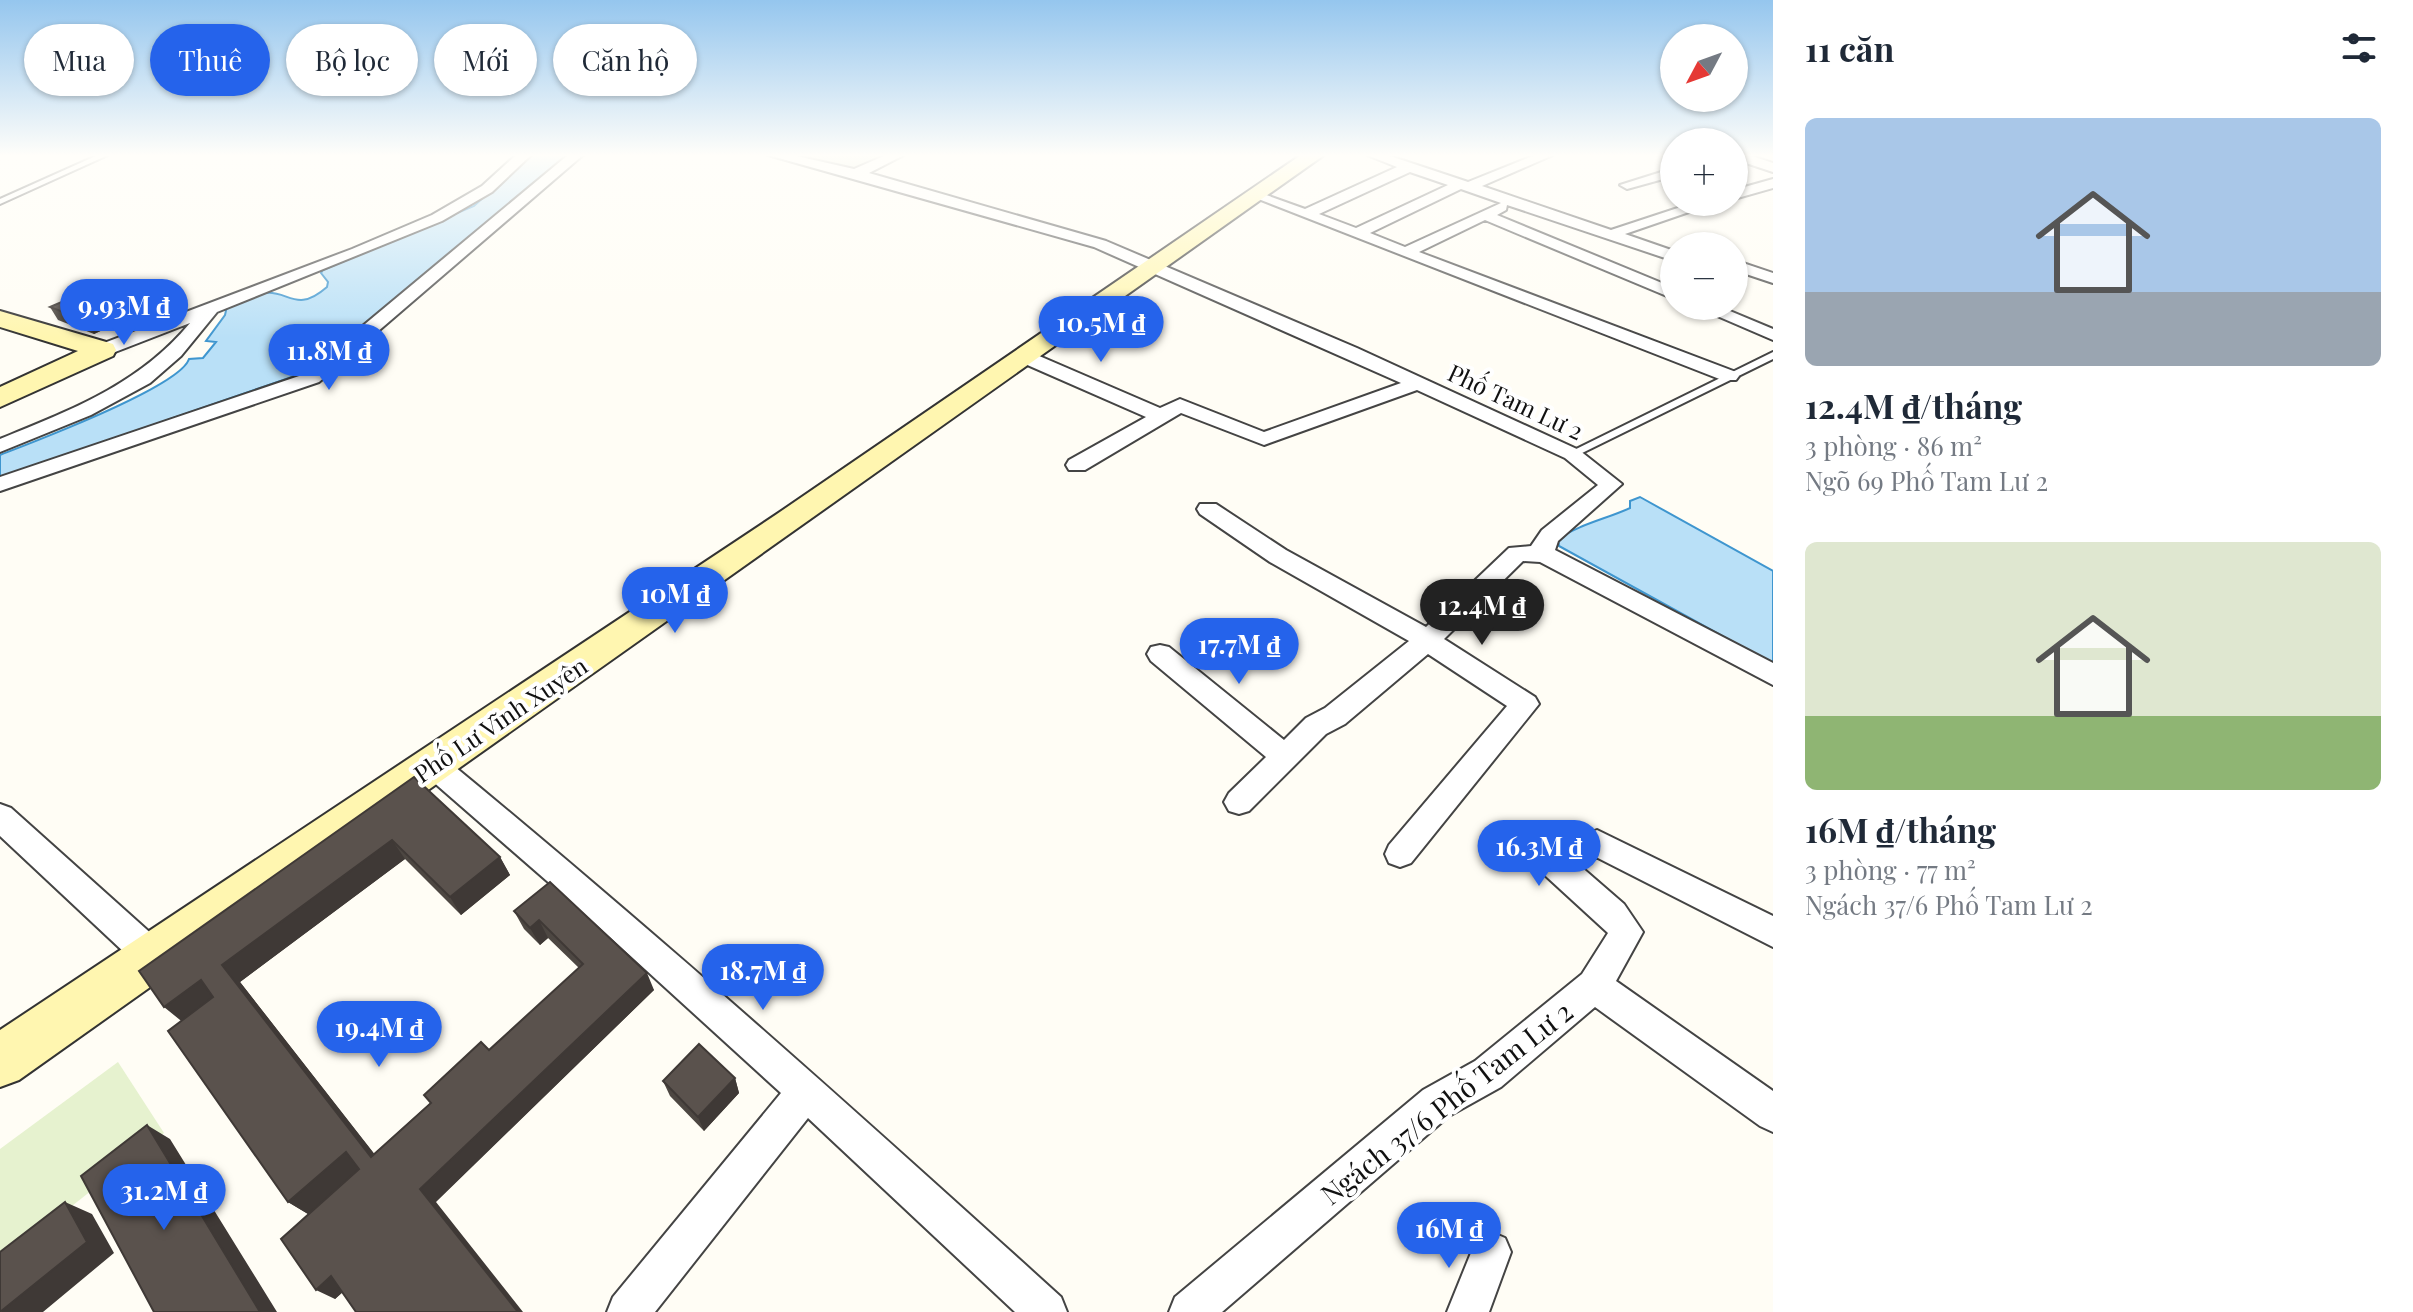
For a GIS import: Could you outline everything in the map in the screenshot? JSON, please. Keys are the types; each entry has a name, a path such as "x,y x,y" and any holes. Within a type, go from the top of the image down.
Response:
{"street":[{"path":"0,319 91,346 212,307 440,216"},
{"path":"0,484 312,378 504,216"},
{"name":"Phố Tam Lư 2","path":"1003,216 1100,244 1153,265 1572,454 1611,484 1585,507 1557,525 1542,544 1544,554"},
{"name":"Phố Lư Vĩnh Xuyên","path":"0,1061 1224,216"},
{"path":"1313,216 1729,376"},
{"path":"1358,233 1395,216"},
{"path":"1406,252 1482,216"},
{"path":"1488,216 1660,288"},
{"path":"1563,216 1660,242"},
{"path":"1570,216 1619,232 1660,251"},
{"path":"1619,232 1667,216"},
{"path":"1605,265 1647,247"},
{"path":"1748,270 1773,278"},
{"path":"1748,281 1773,289"},
{"path":"0,446 69,418 144,378 176,350 212,307"},
{"path":"0,398 154,313"},
{"path":"1737,320 1773,335"},
{"path":"1023,356 1161,416"},
{"path":"1077,465 1180,405 1264,439 1418,383"},
{"path":"1208,509 1278,556 1388,615 1525,704 1400,854"},
{"path":"1239,802 1316,726 1335,716 1427,641 1517,553 1544,554 1773,675"},
{"path":"1160,654 1285,757"},
{"path":"433,765 533,848 807,1090 1046,1312"},
{"path":"0,817 153,957"},
{"name":"Ngách 37/6 Phố Tam Lư 2","path":"1190,1312 1436,1103 1488,1074 1594,986 1627,932 1613,914 1535,847 1569,855 1597,843 1773,932"},
{"path":"1594,986 1773,1113"},
{"path":"628,1312 807,1090"},
{"path":"1468,1312 1491,1252"}],"lane":[{"path":"1572,454 1773,355"}],"green space":[{"path":"118,1062 164,1133 0,1263 0,1149"}],"water":[{"path":"450,216 500,216 315,369 0,478 0,455 134,398 180,371 189,359 203,358 216,342 206,341 225,315 227,306 265,293 308,299 327,287 328,282 321,273"},
{"path":"1640,497 1773,571 1773,664 1559,546 1558,539 1566,534 1630,508 1630,501"}],"building":[{"path":"87,291 123,304 86,321 50,307"},
{"path":"414,777 500,857 450,897 392,840 222,965 371,1157 431,1103 424,1095 481,1042 489,1050 583,964 539,920 530,928 514,911 550,882 647,973 420,1189 518,1312 356,1312 331,1276 316,1290 281,1239 359,1169 346,1152 288,1202 168,1031 213,997 201,980 164,1007 139,971"},
{"path":"699,1044 735,1078 698,1117 663,1081"},
{"path":"147,1125 260,1312 154,1312 81,1176"},
{"path":"65,1202 87,1242 0,1312 0,1252"}]}
